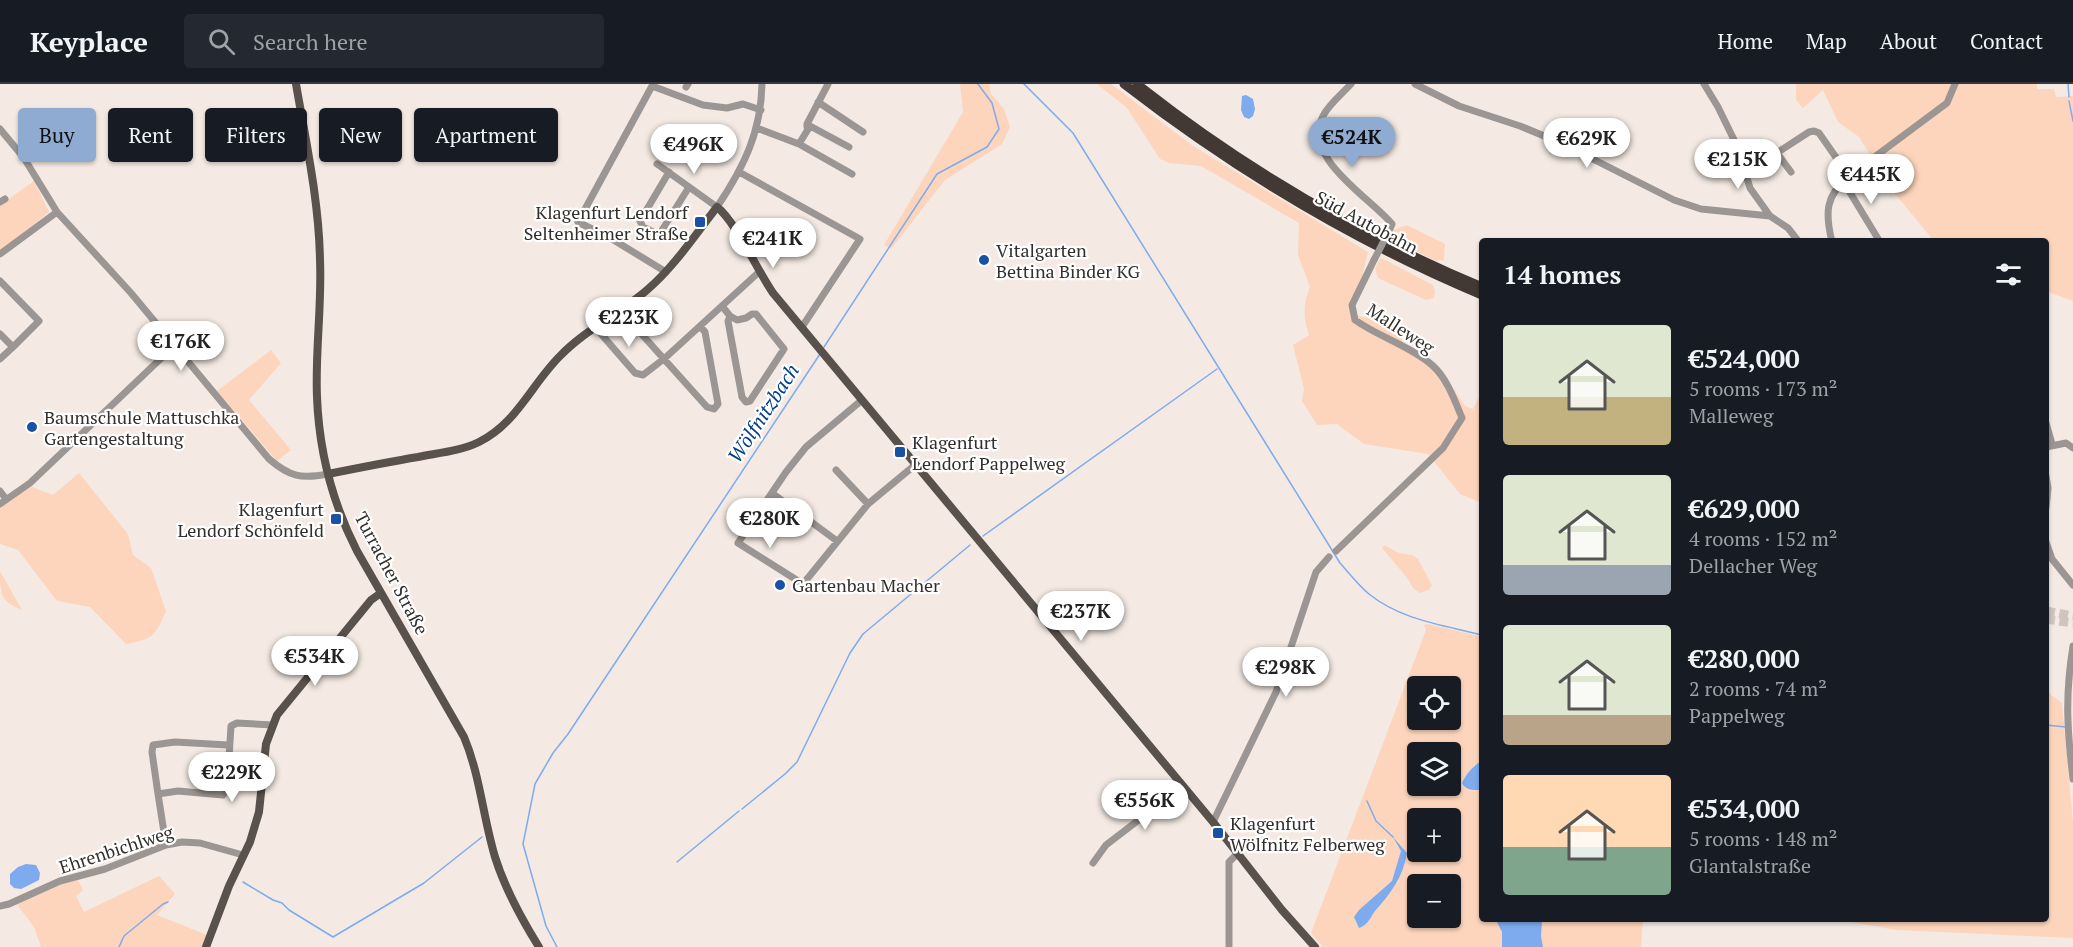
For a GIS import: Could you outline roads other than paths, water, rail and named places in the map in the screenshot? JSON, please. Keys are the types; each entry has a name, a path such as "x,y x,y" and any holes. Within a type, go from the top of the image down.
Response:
{"highway":[{"name":"Süd Autobahn","path":"1124,84 1212,149 1302,207 1401,259 1479,295"},
{"name":"Süd Autobahn","path":"1137,84 1206,136 1307,201 1404,252 1479,286"}],"main road":[{"name":"Turracher Straße","path":"296,84 318,222 320,262 317,396 319,424 328,474 350,536 464,737 475,765 495,855 506,888 539,947"},
{"path":"328,474 450,451 477,443 490,436 512,417 560,356 595,327 646,291 666,272 717,207 726,215 759,272 817,346 1213,822 1282,910 1315,947"},
{"path":"206,947 225,896 250,842 259,812 264,755 273,725 283,705 372,600 381,593"}],"street":[{"path":"657,164 717,207 739,172 757,128 761,110 762,84"},
{"path":"807,130 807,124 828,84"},
{"name":"Malleweg","path":"1336,551 1443,448 1462,418 1453,395 1433,366 1355,320 1352,305 1392,224 1352,186 1323,152 1319,127 1322,117 1351,84"},
{"path":"1415,84 1459,106 1520,126 1561,143 1674,200 1701,209 1770,216"},
{"path":"1704,84 1738,148 1750,188 1770,216 1788,228 1796,238"},
{"path":"1831,238 1827,216 1832,195 1846,179 1947,103 1955,84"},
{"path":"666,272 612,239 578,222 652,86 703,105 727,108 743,104 761,110"},
{"path":"818,102 863,132"},
{"path":"799,144 810,126 849,147"},
{"path":"757,128 799,144 852,174"},
{"path":"0,130 24,158 57,212 85,240 270,459 280,468 299,477 328,474"},
{"path":"1746,173 1809,132 1817,132 1878,238"},
{"path":"1777,153 1791,172"},
{"path":"669,172 640,221 643,227 659,235 690,187"},
{"path":"739,172 860,239 802,327"},
{"path":"0,254 57,212"},
{"path":"595,327 639,375 643,375 759,272"},
{"path":"0,280 39,321 0,359"},
{"path":"722,306 736,320 756,314 784,349 750,401 746,402 742,397 728,321 730,316"},
{"path":"620,310 707,407 714,409 718,404 705,332 700,326"},
{"path":"0,334 13,347"},
{"path":"0,491 3,501 30,483 175,345"},
{"path":"862,400 806,447 738,543 803,584 868,504 915,465"},
{"path":"2049,445 2066,443 2073,448"},
{"path":"836,470 868,504"},
{"path":"772,493 837,541"},
{"path":"2049,550 2052,559 2073,585"},
{"path":"1213,822 1276,692 1316,572 1329,557"},
{"path":"2073,646 2068,675 2067,722 2073,779"},
{"path":"158,794 178,791 223,795 227,789 229,730 233,724 273,725"},
{"path":"166,845 152,752 153,745 175,742 228,745"},
{"path":"1093,863 1106,845 1183,786"},
{"name":"Ehrenbichlweg","path":"0,906 60,881 105,869 166,845 182,842 200,843 243,855"},
{"path":"1229,947 1229,862 1236,855 1236,850"}],"water":[{"path":"1246,95 1253,99 1255,109 1253,116 1249,119 1244,117 1241,110 1242,96"},
{"path":"1479,762 1479,790 1468,789 1462,783 1470,770"},
{"path":"1393,837 1407,853 1403,870 1386,898 1367,923 1359,928 1354,917 1392,881 1401,851"},
{"path":"26,864 36,865 40,873 39,880 21,889 14,888 10,884 10,874"},
{"path":"1497,922 1542,922 1543,947 1502,947 1502,932"}],"waterway":[{"name":"Wölfnitzbach","path":"824,347 937,174 987,147 999,129 992,103 978,84"},
{"path":"1024,84 1073,133 1340,563 1357,583 1381,603 1409,616 1479,634"},
{"path":"2068,84 2069,97"},
{"path":"2069,101 2073,121"},
{"name":"Wölfnitzbach","path":"557,947 546,926 523,844 535,784 553,753 568,734 820,354"},
{"path":"983,536 1217,369"},
{"path":"742,809 797,762 850,653 863,634 970,545"},
{"path":"2049,725 2066,727"},
{"path":"1367,801 1376,821 1393,837"},
{"path":"677,862 739,811"},
{"path":"243,882 282,903 289,910 333,937 424,883 482,837"},
{"path":"119,947 124,936 168,902"}],"tunnel":[{"path":"2049,612 2073,616"},
{"path":"2049,619 2073,623"}],"place":[{"name":"Klagenfurt Lendorf Seltenheimer Straße","path":"700,222"},
{"name":"Vitalgarten Bettina Binder KG","path":"984,260"},
{"name":"Baumschule Mattuschka Gartengestaltung","path":"32,427"},
{"name":"Klagenfurt Lendorf Pappelweg","path":"900,452"},
{"name":"Klagenfurt Lendorf Schönfeld","path":"336,519"},
{"name":"Gartenbau Macher","path":"780,585"},
{"name":"Klagenfurt Wölfnitz Felberweg","path":"1218,833"}]}
